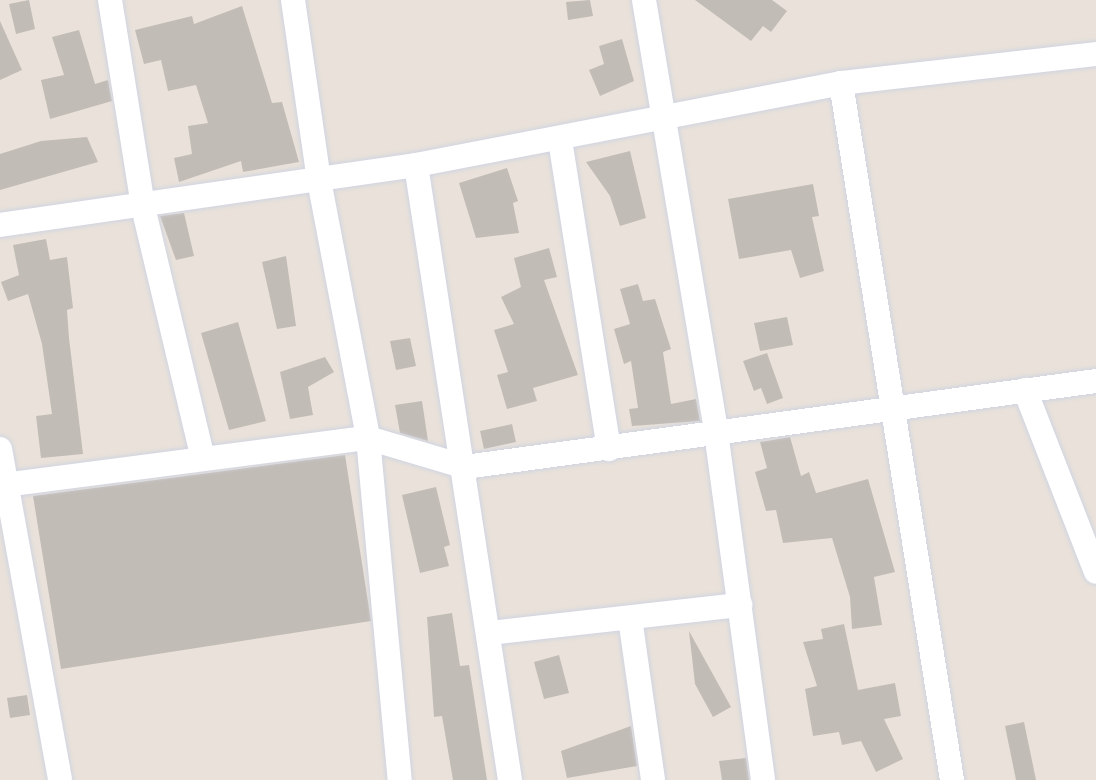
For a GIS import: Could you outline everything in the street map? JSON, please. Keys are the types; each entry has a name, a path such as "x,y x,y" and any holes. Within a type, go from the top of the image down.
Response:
{"street":[{"path":"110,0 143,207 203,458"},
{"path":"293,0 319,180 368,438 400,780"},
{"path":"644,0 668,118 716,432 763,780"},
{"path":"0,225 143,207 416,165 560,140 840,83 1096,54"},
{"path":"840,83 894,406 952,780"},
{"path":"560,140 609,449"},
{"path":"416,165 465,467 510,780"},
{"path":"4,485 368,438 465,467 609,449 894,406 1096,381"},
{"path":"1025,390 1096,572"},
{"path":"0,449 10,579 60,780"},
{"path":"489,633 740,605"},
{"path":"630,618 653,780"}],"building":[{"path":"29,0 35,29 16,34 9,4"},
{"path":"590,0 593,16 568,20 566,2"},
{"path":"695,0 772,0 787,11 771,32 763,26 751,41"},
{"path":"242,6 272,103 282,102 299,162 243,172 241,161 179,182 174,158 192,154 188,126 208,123 196,85 168,91 161,60 144,64 135,30 192,16 194,24"},
{"path":"0,21 22,70 0,80"},
{"path":"79,30 95,84 108,80 112,101 50,119 41,80 64,75 52,37"},
{"path":"622,39 634,81 600,96 589,70 604,64 599,46"},
{"path":"87,137 98,162 0,190 0,154 41,141"},
{"path":"630,151 646,218 620,226 610,196 586,162"},
{"path":"507,168 518,201 513,203 519,233 476,238 459,183"},
{"path":"813,184 819,216 812,217 824,271 800,278 791,250 739,259 728,199"},
{"path":"184,213 194,256 176,260 160,216"},
{"path":"46,239 50,260 67,257 73,308 67,310 69,338 83,454 41,458 36,416 52,414 42,344 28,294 8,301 1,282 19,275 13,245"},
{"path":"549,248 557,277 544,280 578,375 533,388 537,401 507,409 497,375 508,372 494,330 514,324 501,297 521,287 514,258"},
{"path":"286,256 296,326 277,329 262,262"},
{"path":"638,284 643,301 655,299 671,349 663,352 671,404 696,399 700,421 632,426 629,409 638,408 631,361 624,364 614,329 630,324 620,289"},
{"path":"787,317 793,345 760,351 754,323"},
{"path":"238,322 266,421 229,430 201,333"},
{"path":"410,338 416,366 396,370 390,341"},
{"path":"767,353 783,398 767,404 761,388 754,391 743,361"},
{"path":"325,357 334,372 308,387 313,415 290,419 280,372"},
{"path":"422,401 428,441 400,433 395,405"},
{"path":"512,424 516,442 484,449 480,431"},
{"path":"790,437 801,476 809,472 816,493 868,479 895,572 874,577 882,625 852,629 850,597 832,538 783,543 776,510 766,511 755,472 767,468 760,442"},
{"path":"345,455 371,621 61,669 33,496"},
{"path":"436,487 450,545 444,547 449,566 420,573 402,495"},
{"path":"452,613 460,666 469,665 487,780 453,780 442,716 434,717 427,617"},
{"path":"844,624 858,690 895,683 901,716 884,719 903,759 876,772 861,741 842,745 839,732 813,736 805,689 817,686 803,642 823,639 821,629"},
{"path":"689,631 731,707 713,717 695,684"},
{"path":"559,655 569,693 544,699 534,662"},
{"path":"27,695 30,715 10,718 7,698"},
{"path":"1024,722 1036,780 1016,780 1005,726"},
{"path":"631,726 637,766 567,778 561,751"},
{"path":"746,758 749,780 722,780 719,761"}]}
